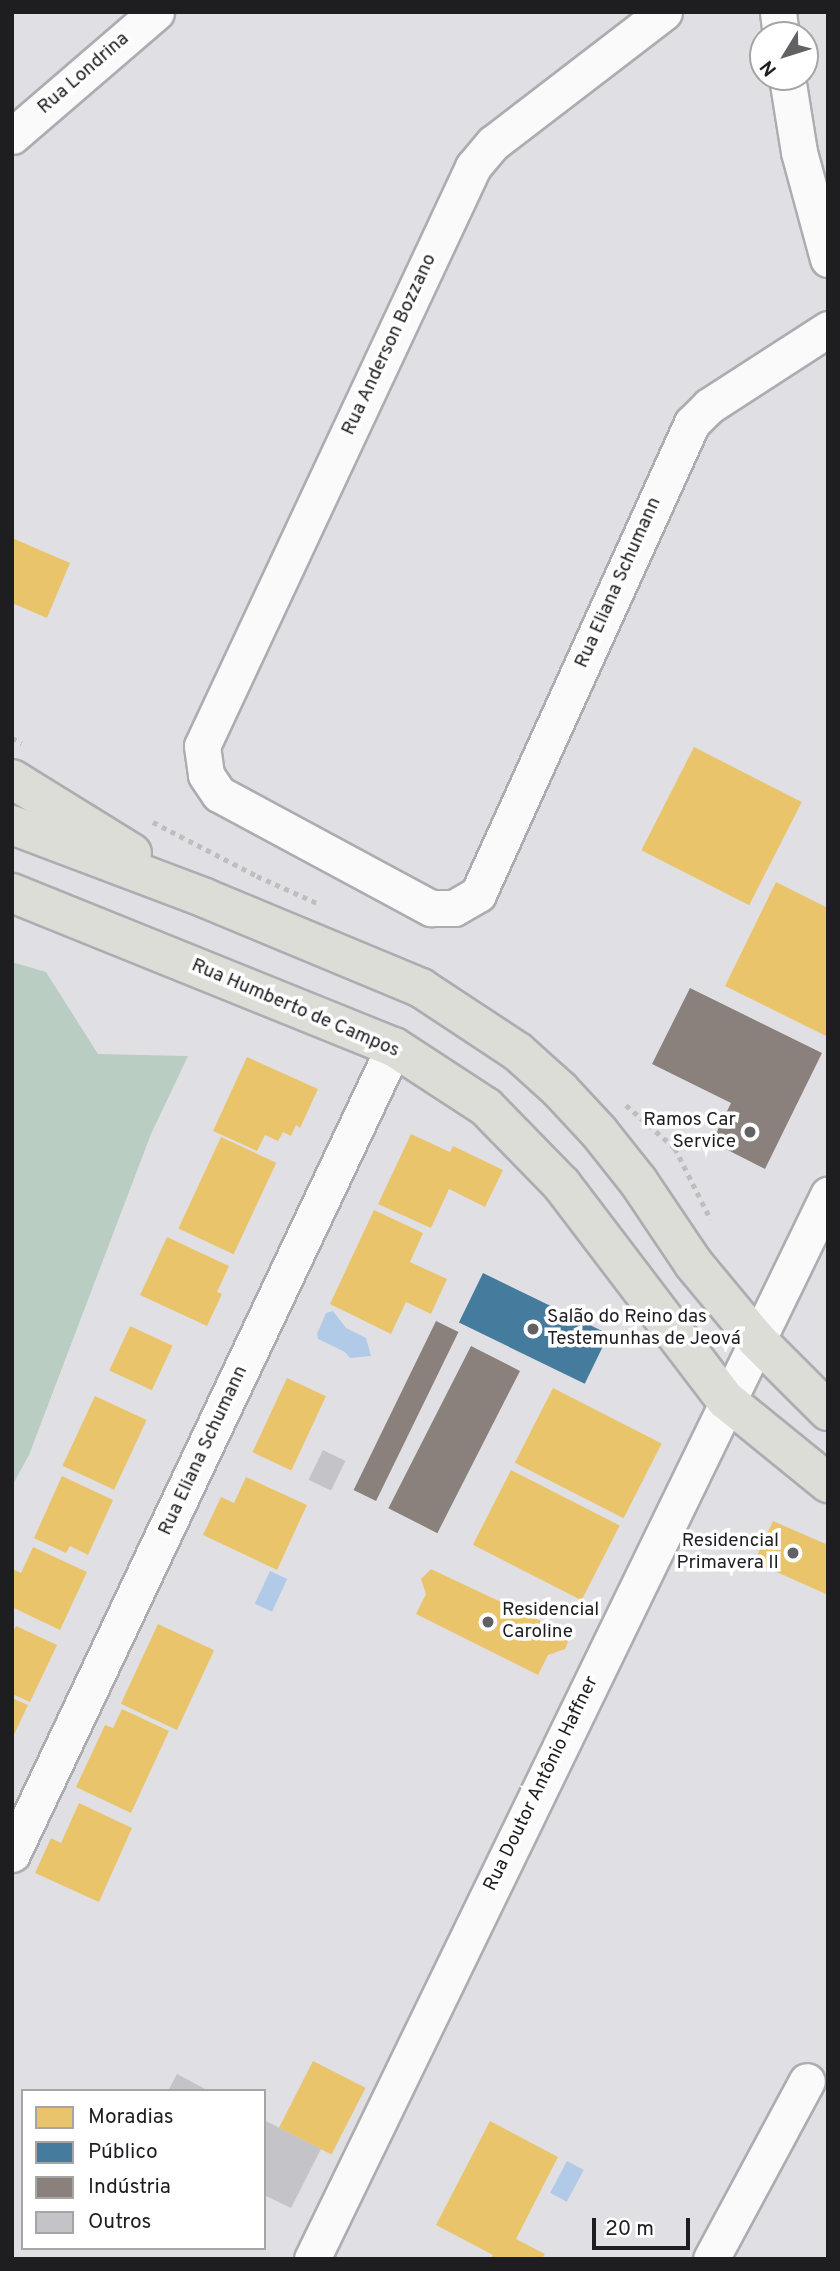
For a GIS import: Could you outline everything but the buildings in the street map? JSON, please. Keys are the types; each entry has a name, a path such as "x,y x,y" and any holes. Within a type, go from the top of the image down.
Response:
{"main road":[{"path":"12,779 205,898"},
{"path":"12,825 205,898 421,988 518,1052 599,1132 638,1181 693,1263 756,1339 828,1411"},
{"name":"Rua Humberto de Campos","path":"12,893 394,1047 486,1107 562,1185 726,1399 793,1457 828,1483"}],"street":[{"name":"Rua Londrina","path":"12,136 156,12"},
{"name":"Rua Anderson Bozzano","path":"478,894 453,908 431,908 219,794 206,775 202,747 473,167 493,143 664,12"},
{"path":"789,91 799,152 828,259"},
{"name":"Rua Eliana Schumann","path":"478,894 692,423 709,406 828,329"},
{"name":"Rua Eliana Schumann","path":"12,1854 394,1047"},
{"name":"Rua Doutor Antônio Haffner","path":"312,2259 726,1399 828,1195"},
{"path":"711,2259 807,2081"}],"green space":[{"path":"12,962 46,972 98,1054 188,1056 151,1134 29,1455 12,1486"}],"water":[{"path":"333,1311 346,1328 366,1338 371,1356 350,1358 345,1352 318,1339 317,1334 326,1313"},
{"path":"270,1571 287,1579 272,1612 255,1604"},
{"path":"567,2161 584,2170 567,2202 550,2193"}],"place":[{"name":"Ramos Car Service","path":"750,1132"},
{"name":"Salão do Reino das Testemunhas de Jeová","path":"533,1329"},
{"name":"Residencial Primavera II","path":"793,1553"},
{"name":"Residencial Caroline","path":"488,1622"}]}
